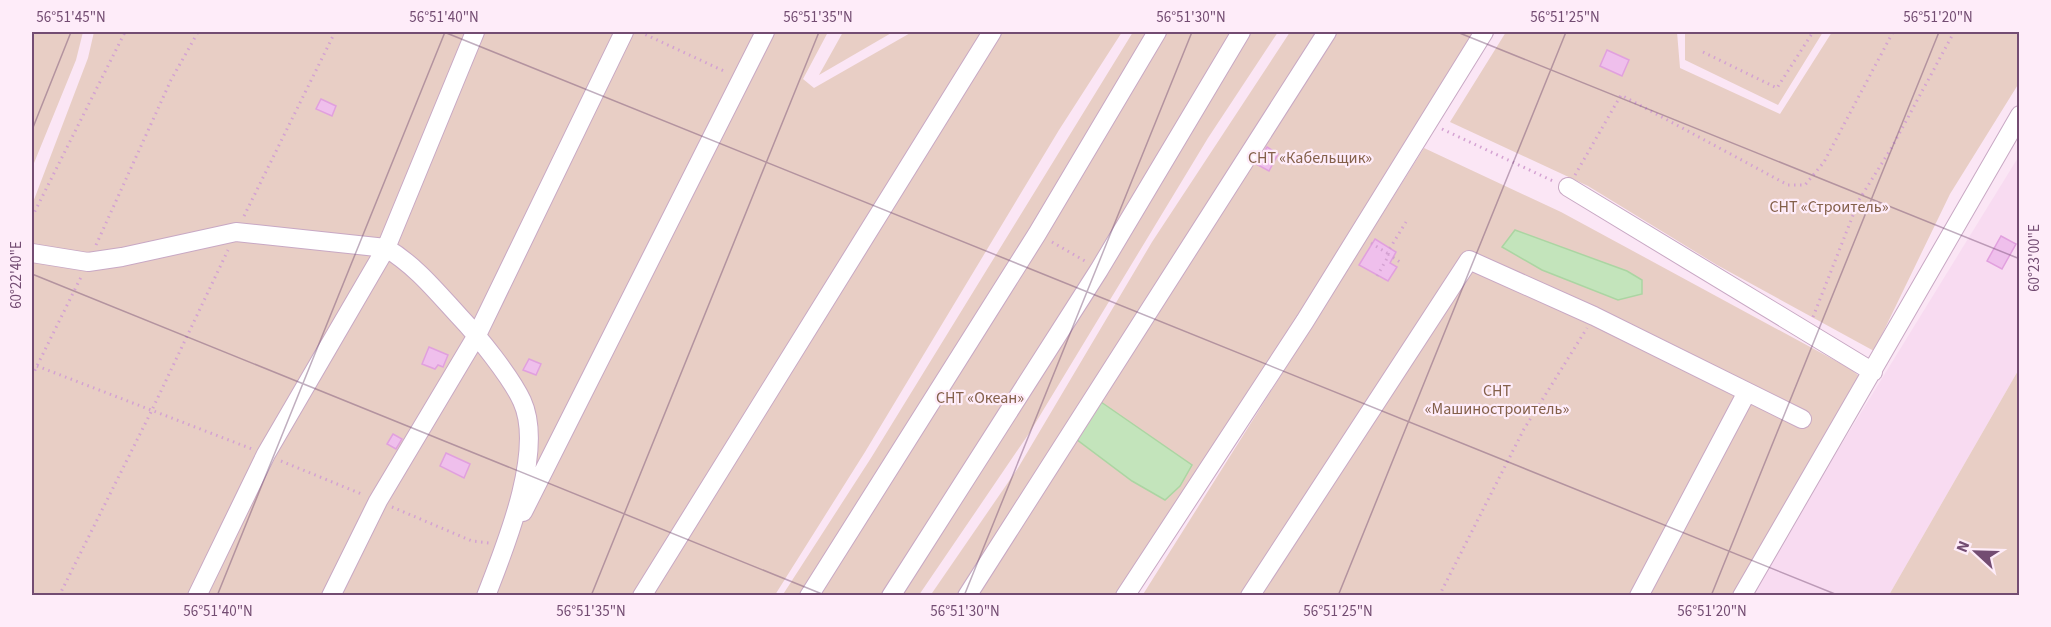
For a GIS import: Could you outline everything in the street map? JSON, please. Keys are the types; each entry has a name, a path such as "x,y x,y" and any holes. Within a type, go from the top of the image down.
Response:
{"street":[{"path":"197,596 266,454 386,248 476,32"},
{"path":"331,596 378,501 477,335 624,32"},
{"path":"486,596 506,546 765,32"},
{"path":"642,596 992,32"},
{"path":"809,596 1037,234 1157,32"},
{"path":"891,596 1099,270 1241,32"},
{"path":"967,596 1327,32"},
{"path":"1125,596 1305,321 1484,32"},
{"path":"1742,596 2019,115"},
{"path":"1568,188 1807,332 1840,355 1873,372"},
{"path":"32,253 88,262 122,257 236,232 386,248 406,259 477,335 522,401 530,439 520,498 506,546"},
{"path":"1250,596 1469,260 1594,316 1802,419"},
{"path":"1639,596 1747,392"}],"path":[{"path":"32,217 125,32"},
{"path":"32,376 88,262 171,80 198,32"},
{"path":"59,596 335,32"},
{"path":"640,32 742,79"},
{"path":"1703,52 1777,88 1813,32"},
{"path":"1447,119 1441,129 1568,188 1620,96 1788,184 1805,185 1824,162 1893,32"},
{"path":"1807,332 1858,200 1892,147 1954,32"},
{"path":"1377,276 1406,222"},
{"path":"1037,234 1099,270"},
{"path":"1365,239 1400,262"},
{"path":"1439,596 1524,429 1594,316"}],"shaded area":[{"path":"2019,156 2019,369 1889,595 1748,596"},
{"path":"1515,230 1627,271 1642,280 1642,294 1618,300 1542,270 1502,247"},
{"path":"1101,402 1192,465 1180,486 1165,500 1132,481 1076,439"}],"green space":[{"path":"32,32 83,32 76,60 32,168"},
{"path":"94,32 828,32 803,79 814,88 912,32 1122,32 1059,130 865,452 775,595 32,595 32,205 88,58"},
{"path":"843,32 893,32 819,75"},
{"name":"СНТ «Океан»","path":"1133,32 1278,32 1208,138 1030,432 919,595 782,596 871,458"},
{"name":"СНТ «Кабельщик»","path":"1290,32 1493,32 1117,595 930,596 1018,468 1152,242"},
{"name":"СНТ «Строитель»","path":"1506,32 1677,32 1680,68 1780,114 1832,32 2019,32 2019,83 1950,194 1874,351 1717,265 1588,186 1450,122"},
{"path":"1685,32 1823,32 1778,105 1685,60"},
{"name":"СНТ «Машиностроитель»","path":"1424,148 1561,212 1849,368 1864,380 1733,595 1142,596"},
{"path":"2019,369 2019,595 1889,595"}],"building":[{"path":"1607,50 1629,60 1622,76 1600,66"},
{"path":"321,99 336,106 332,116 316,109"},
{"path":"1267,147 1278,154 1269,171 1256,164"},
{"path":"2001,236 2016,244 2002,269 1987,261"},
{"path":"1375,239 1396,252 1390,263 1397,267 1388,281 1359,265"},
{"path":"429,347 448,355 443,367 438,365 435,369 422,364"},
{"path":"529,359 541,364 536,375 523,370"},
{"path":"393,434 402,439 396,449 387,444"},
{"path":"446,453 470,464 464,478 440,466"}]}
